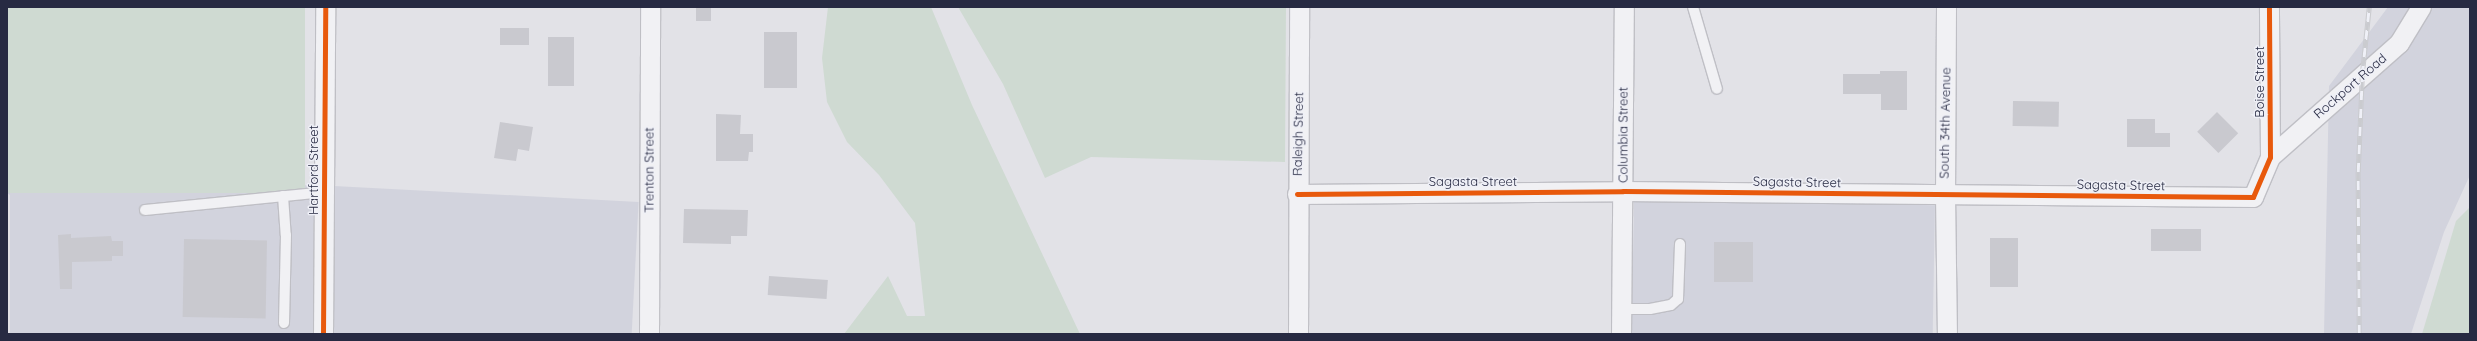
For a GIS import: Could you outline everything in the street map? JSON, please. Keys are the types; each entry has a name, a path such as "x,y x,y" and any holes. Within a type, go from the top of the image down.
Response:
{"street":[{"name":"Hartford Street","path":"323,334 325,7"},
{"name":"Trenton Street","path":"649,334 650,7"},
{"name":"Raleigh Street","path":"1298,334 1297,194 1299,7"},
{"name":"Columbia Street","path":"1622,334 1624,7"},
{"name":"South 34th Avenue","path":"1946,7 1945,194 1947,334"},
{"name":"Boise Street","path":"2269,7 2270,156"},
{"name":"Rockport Road","path":"2270,156 2399,43 2421,7"},
{"name":"Sagasta Street","path":"1297,194 1623,191 2253,197 2270,156"}],"lane":[{"path":"1693,7 1717,89"},
{"path":"145,210 324,192"},
{"path":"283,196 286,235 284,323"},
{"path":"1622,309 1650,309 1671,305 1678,299 1680,244"}],"shaded area":[{"path":"7,7 305,7 305,193 7,193"},
{"path":"828,7 931,7 972,105 1080,334 844,334 888,276 907,316 925,316 915,223 879,175 847,142 827,102 822,58"},
{"path":"958,7 1286,7 1285,162 1091,157 1045,178 1003,84"},
{"path":"2388,7 2470,7 2470,175 2444,232 2411,334 2324,334 2329,86"},
{"path":"314,185 313,334 10,334 10,195 7,193"},
{"path":"334,186 639,202 632,334 326,334"},
{"path":"1634,200 1935,205 1933,334 1632,334"},
{"path":"2470,207 2470,334 2422,334 2456,221"}],"building":[{"path":"696,7 711,7 711,21 696,21"},
{"path":"500,28 529,28 529,45 500,45"},
{"path":"764,32 797,32 797,88 764,88"},
{"path":"548,37 574,37 574,86 548,86"},
{"path":"1880,71 1907,71 1907,110 1881,110 1881,94 1843,94 1843,74 1880,74"},
{"path":"2013,101 2059,102 2059,127 2013,126"},
{"path":"2217,112 2238,133 2218,153 2197,132"},
{"path":"716,114 741,115 740,134 753,134 753,152 749,152 748,161 716,161"},
{"path":"2127,119 2155,119 2155,133 2170,133 2170,147 2127,147"},
{"path":"500,122 533,127 529,151 518,149 516,161 494,158"},
{"path":"684,209 748,210 747,236 731,236 731,244 683,243"},
{"path":"2151,229 2201,229 2201,251 2151,251"},
{"path":"71,234 71,238 111,236 112,241 123,241 123,256 112,256 112,261 72,262 72,289 60,289 58,235"},
{"path":"1990,238 2018,238 2018,287 1990,287"},
{"path":"184,239 267,240 266,318 183,317"},
{"path":"1714,242 1753,242 1753,282 1714,282"},
{"path":"769,276 828,280 827,299 768,295"}],"railway":[{"path":"2359,334 2358,172 2362,75 2369,7"}],"cycle path":[{"path":"323,334 325,7"},
{"path":"1297,194 1623,191 2253,197 2270,157 2269,7"}]}
